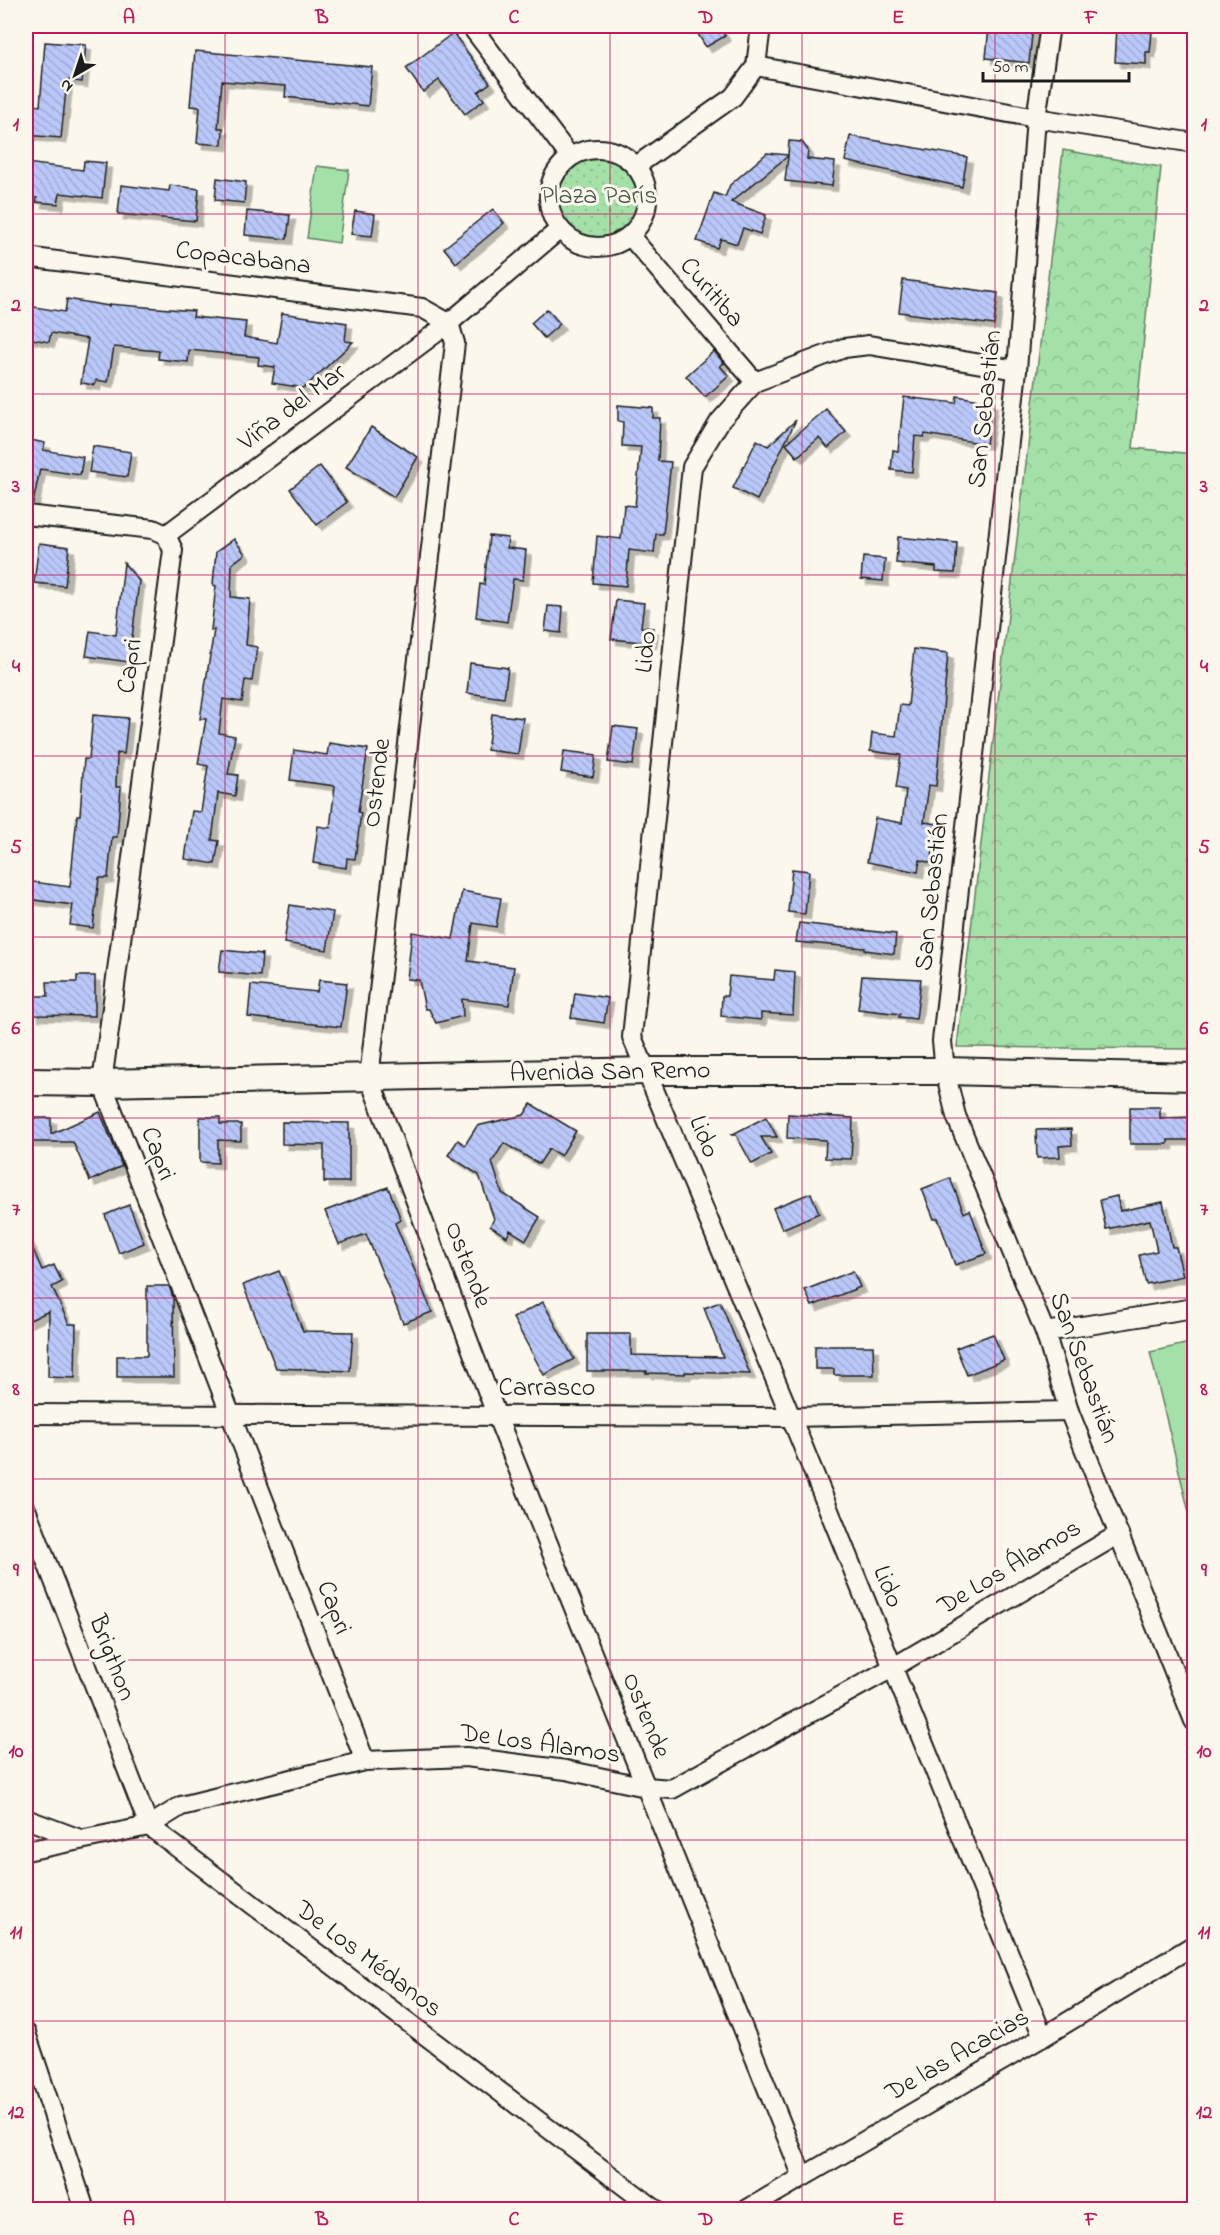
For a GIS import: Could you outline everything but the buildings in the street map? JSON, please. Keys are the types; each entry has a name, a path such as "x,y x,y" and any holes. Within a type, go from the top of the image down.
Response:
{"street":[{"path":"471,26 570,157"},
{"path":"636,166 733,97 756,66 761,26"},
{"name":"San Sebastián","path":"1050,26 1036,118 1017,370 942,1041 945,1071 956,1116 1045,1332 1069,1411 1194,1721"},
{"path":"756,66 1036,118 1194,143"},
{"path":"597,148 618,153 636,166 644,179 647,194 646,210 640,224 630,236 616,244 601,247 586,246 572,240 560,230 552,215 548,199 550,183 558,168 570,157 597,148"},
{"name":"Viña del Mar","path":"166,535 449,323 560,230"},
{"name":"Curitiba","path":"630,236 755,382"},
{"name":"Copacabana","path":"26,256 422,308 449,323"},
{"name":"Ostende","path":"449,323 455,343 369,1077 496,1414 802,2175"},
{"name":"Lido","path":"1017,370 869,345 844,348 755,382 720,421 692,467 632,1037 791,1417 1043,2037"},
{"path":"26,516 153,529 166,535"},
{"name":"Capri","path":"166,535 173,550 102,1083 365,1761"},
{"name":"Avenida San Remo","path":"26,1082 102,1083 648,1071 945,1071 1194,1077"},
{"path":"1045,1332 1194,1308"},
{"name":"Carrasco","path":"26,1414 496,1414 791,1417 1069,1411"},
{"name":"Brigthon","path":"26,1509 149,1826"},
{"name":"De Los Álamos","path":"149,1826 181,1806 365,1761 466,1757 566,1770 646,1787 672,1789 892,1668 1119,1534"},
{"path":"26,1819 82,1840"},
{"path":"26,1863 32,1850 149,1826"},
{"name":"De Los Médanos","path":"149,1826 656,2210"},
{"name":"De las Acacias","path":"746,2210 802,2175 1043,2037 1194,1945"},
{"path":"26,2033 86,2210"}],"green space":[{"path":"1063,150 1161,167 1133,448 1194,454 1194,1049 957,1047"},
{"name":"Plaza París","path":"599,155 615,158 629,167 638,181 641,197 638,213 629,227 615,236 599,239 583,236 569,227 560,213 557,197 560,181 569,167 583,158"},
{"path":"317,166 349,170 339,243 307,238"},
{"path":"1194,1342 1194,1533 1150,1352"}]}
